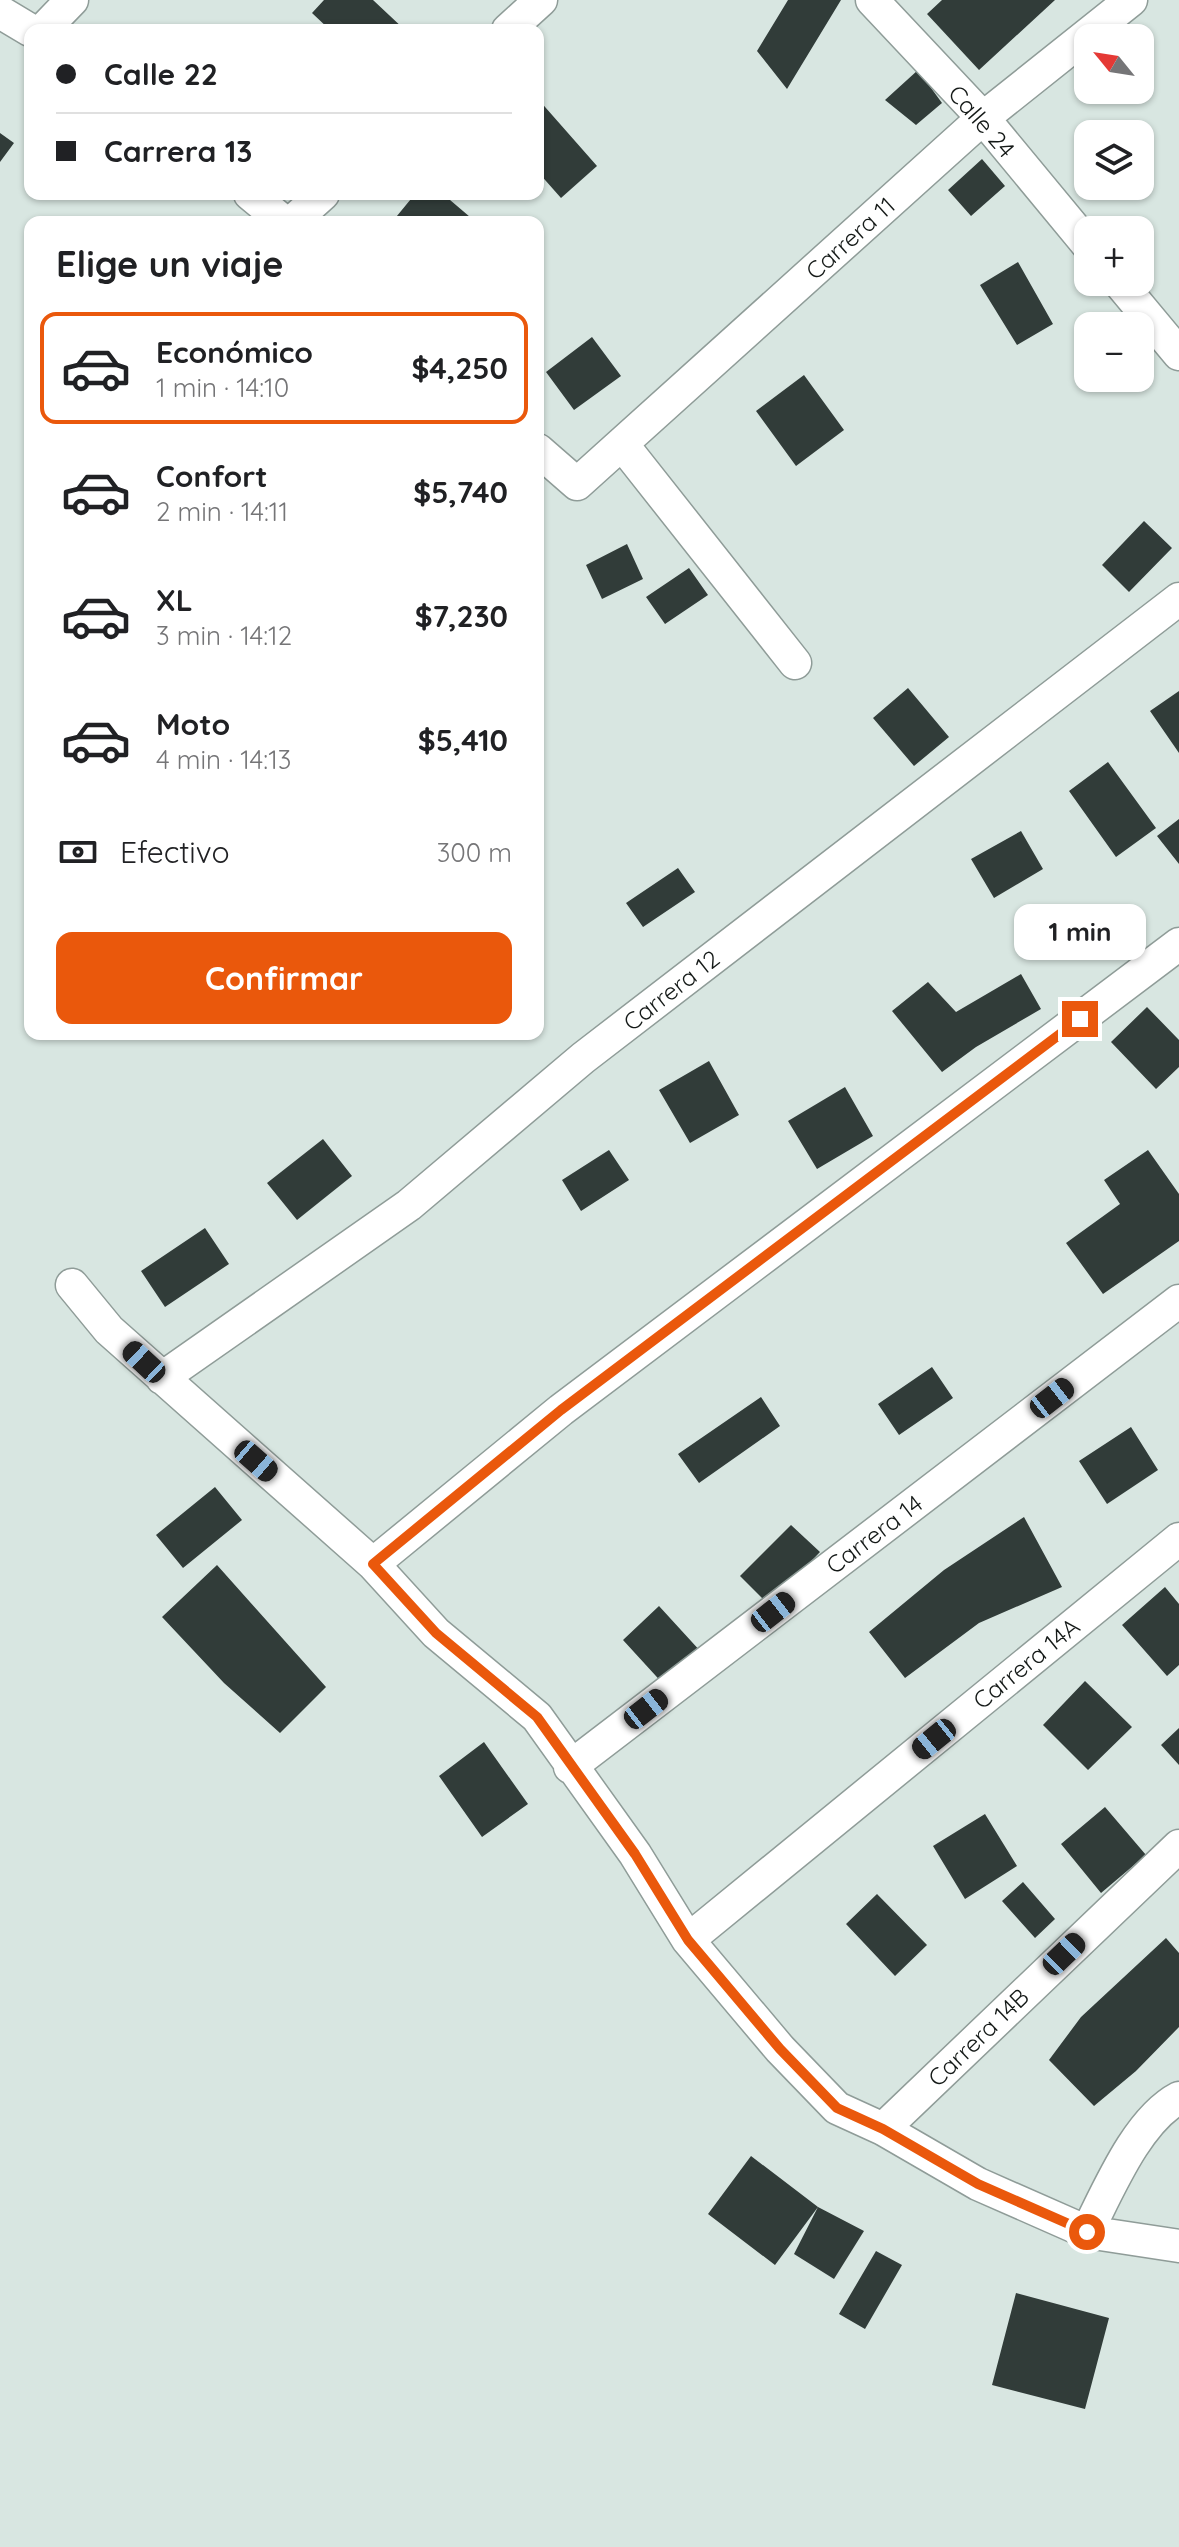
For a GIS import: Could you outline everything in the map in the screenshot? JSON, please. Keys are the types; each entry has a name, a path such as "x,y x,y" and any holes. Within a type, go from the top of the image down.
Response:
{"street":[{"path":"49,24 72,0"},
{"path":"515,24 541,0"},
{"name":"Calle 24","path":"872,0 983,118 1074,228"},
{"name":"Carrera 11","path":"544,455 577,484 983,118 1131,0"},
{"path":"0,12 24,26"},
{"path":"257,200 277,216"},
{"path":"299,216 316,200"},
{"path":"1131,296 1179,354"},
{"path":"622,444 795,663"},
{"name":"Carrera 12","path":"162,1378 409,1205 583,1058 1179,599"},
{"path":"373,1564 561,1410 1179,944"},
{"path":"72,1285 109,1330 373,1564 436,1633 537,1717 635,1854 688,1940 780,2049 837,2108 883,2129 978,2184 1087,2232 1179,2246"},
{"name":"Carrera 14","path":"570,1767 1179,1301"},
{"name":"Carrera 14A","path":"688,1940 1179,1539"},
{"name":"Carrera 14B","path":"883,2129 1179,1846"},
{"path":"1087,2232 1127,2154 1166,2105 1179,2098"}],"building":[{"path":"324,0 373,0 399,24 324,24 312,13"},
{"path":"788,0 841,0 787,89 757,51"},
{"path":"942,0 1055,0 979,70 927,14"},
{"path":"918,70 942,103 916,125 885,100"},
{"path":"544,106 597,166 561,198 544,179"},
{"path":"0,133 14,143 0,162"},
{"path":"982,159 1005,186 971,216 948,190"},
{"path":"410,200 450,200 469,216 397,216"},
{"path":"1018,262 1053,324 1017,345 980,285"},
{"path":"592,337 621,376 574,410 546,372"},
{"path":"804,375 844,430 796,466 756,411"},
{"path":"1144,521 1172,548 1129,592 1102,565"},
{"path":"627,544 643,579 602,599 586,565"},
{"path":"689,568 708,595 665,624 646,597"},
{"path":"908,688 949,737 914,766 873,718"},
{"path":"1179,691 1179,753 1150,711"},
{"path":"1108,762 1156,828 1116,857 1069,791"},
{"path":"1179,819 1179,864 1157,836"},
{"path":"1021,831 1043,869 994,898 971,859"},
{"path":"678,868 695,892 643,927 626,903"},
{"path":"1021,974 1041,1009 976,1047 942,1072 892,1011 928,982 956,1012"},
{"path":"1147,1007 1179,1040 1179,1067 1156,1089 1111,1042"},
{"path":"709,1061 739,1115 690,1143 659,1090"},
{"path":"845,1087 873,1136 817,1169 788,1121"},
{"path":"323,1139 352,1176 297,1220 267,1183"},
{"path":"609,1150 629,1180 581,1211 562,1180"},
{"path":"1148,1150 1179,1194 1179,1241 1103,1294 1066,1243 1120,1204 1104,1180"},
{"path":"205,1228 229,1264 165,1307 141,1271"},
{"path":"932,1367 953,1398 899,1435 878,1404"},
{"path":"761,1397 780,1426 699,1483 678,1454"},
{"path":"1131,1427 1158,1470 1107,1504 1079,1461"},
{"path":"215,1487 242,1520 183,1568 156,1535"},
{"path":"1024,1517 1062,1587 979,1623 905,1678 869,1632 944,1570"},
{"path":"791,1525 820,1552 769,1605 740,1576"},
{"path":"217,1565 326,1687 280,1733 224,1683 162,1617"},
{"path":"1165,1587 1179,1604 1179,1665 1167,1676 1122,1625"},
{"path":"659,1606 702,1653 666,1687 623,1640"},
{"path":"1085,1681 1132,1727 1088,1770 1043,1725"},
{"path":"1179,1728 1179,1765 1161,1745"},
{"path":"484,1742 528,1804 482,1837 439,1776"},
{"path":"1105,1807 1146,1855 1101,1893 1061,1844"},
{"path":"985,1814 1017,1866 965,1899 933,1846"},
{"path":"1023,1882 1055,1919 1035,1938 1002,1901"},
{"path":"877,1894 927,1945 895,1976 846,1924"},
{"path":"1166,1938 1179,1953 1179,2027 1136,2071 1094,2106 1049,2060 1081,2017"},
{"path":"751,2156 818,2207 775,2265 708,2214"},
{"path":"818,2207 864,2231 834,2279 794,2254"},
{"path":"876,2251 902,2265 865,2329 839,2314"},
{"path":"1016,2293 1109,2318 1085,2409 992,2385"}],"route":[{"path":"1080,1019 561,1410 373,1564 436,1633 537,1717 635,1854 688,1940 780,2049 837,2108 883,2129 978,2184 1087,2232"}]}
